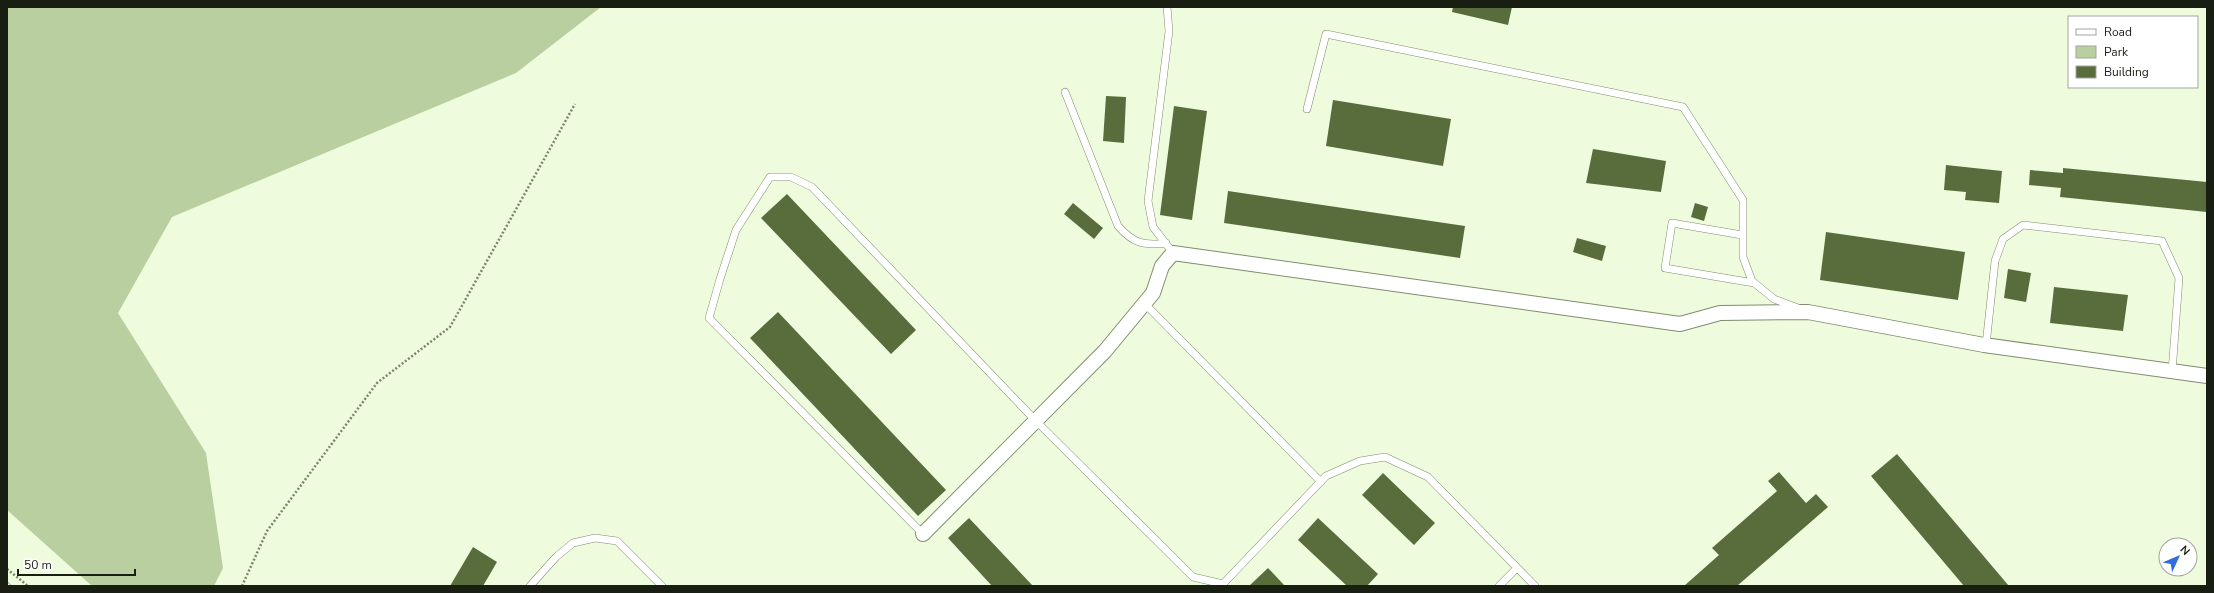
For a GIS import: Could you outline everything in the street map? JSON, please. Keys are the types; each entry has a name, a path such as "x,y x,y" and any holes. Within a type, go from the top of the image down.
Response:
{"street":[{"path":"922,534 1105,351 1153,293 1169,248 1680,324 1720,313 1808,312 1986,345 2207,376"}],"lane":[{"path":"1167,7 1169,31 1148,201 1153,227 1169,248"},
{"path":"1307,108 1326,34 1682,107 1743,200 1743,257 1754,283 1774,299 1808,312"},
{"path":"1065,92 1118,226 1130,239 1169,248"},
{"path":"922,534 709,318 736,230 770,176 791,177 812,187 1036,420 1193,577 1222,585 1326,476 1360,461 1385,457 1428,477 1535,586"},
{"path":"1742,235 1672,223 1665,268 1754,283"},
{"path":"1986,345 1995,261 2003,239 2023,225 2162,241 2179,278 2172,372"},
{"path":"1144,303 1321,482"},
{"path":"530,586 572,543 595,538 617,541 662,586"},
{"path":"1499,586 1517,568"}],"path":[{"path":"242,586 267,531 377,383 450,327 575,104"},
{"path":"7,569 28,586"}],"green space":[{"path":"7,7 601,7 516,73 172,217 118,313 206,453 223,568 214,586 92,586 7,510"}],"building":[{"path":"1453,7 1512,7 1508,25 1452,12"},
{"path":"1106,96 1126,97 1124,143 1103,141"},
{"path":"1333,100 1451,119 1443,166 1326,146"},
{"path":"1174,106 1207,111 1192,220 1160,215"},
{"path":"1593,149 1666,161 1661,192 1586,183"},
{"path":"1946,165 2002,171 1999,203 1965,200 1966,192 1944,190"},
{"path":"2063,168 2207,182 2207,212 2060,197 2061,188 2029,185 2030,170 2063,173"},
{"path":"1228,191 1465,226 1460,258 1224,223"},
{"path":"787,194 916,330 891,354 761,218"},
{"path":"1073,203 1103,228 1094,239 1064,214"},
{"path":"1695,203 1708,207 1704,221 1691,217"},
{"path":"1826,232 1965,252 1958,300 1820,280"},
{"path":"1577,238 1606,246 1602,261 1573,252"},
{"path":"2008,269 2031,273 2026,302 2004,298"},
{"path":"2054,287 2128,295 2123,331 2050,323"},
{"path":"778,312 946,490 918,516 750,338"},
{"path":"1897,454 2009,586 1964,586 1871,476"},
{"path":"1779,472 1806,503 1816,494 1828,507 1737,586 1684,586 1719,555 1712,548 1777,491 1768,481"},
{"path":"1383,473 1435,523 1414,545 1362,495"},
{"path":"969,518 1033,586 992,586 948,538"},
{"path":"1318,518 1378,574 1367,586 1347,586 1298,540"},
{"path":"473,547 497,562 483,586 450,586"},
{"path":"1268,568 1285,586 1249,586"}]}
